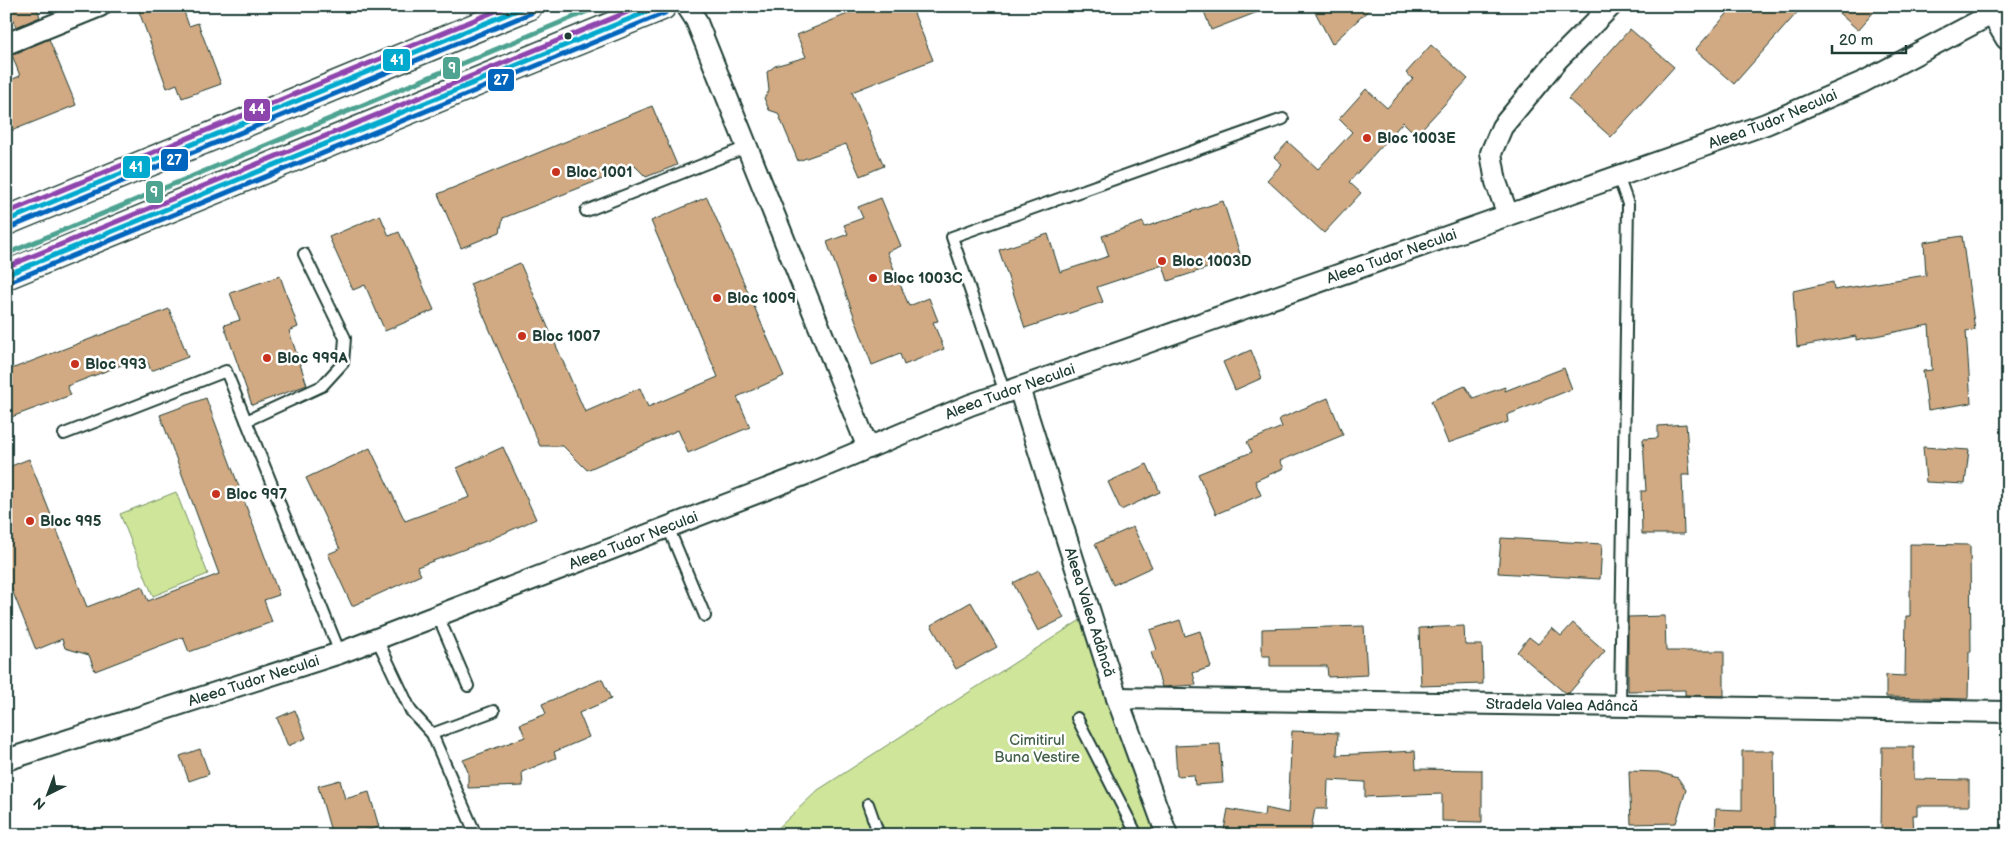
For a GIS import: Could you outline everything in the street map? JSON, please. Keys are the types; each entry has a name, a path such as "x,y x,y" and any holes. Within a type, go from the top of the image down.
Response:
{"main road":[{"path":"6,222 528,6"},
{"path":"6,275 662,6"}],"street":[{"path":"687,6 696,20 868,448"},
{"path":"1508,214 1496,182 1491,153 1502,127 1558,59 1610,6"},
{"path":"6,44 92,8"},
{"path":"2000,10 2008,37"},
{"name":"Aleea Tudor Neculai","path":"6,760 340,654 868,448 970,405 1766,124 1854,86 2000,10"},
{"name":"Aleea Valea Adâncă","path":"1012,391 1117,698 1167,835"},
{"name":"Stradela Valea Adâncă","path":"1117,698 2008,712"}],"lane":[{"path":"1012,391 952,237 1283,119"},
{"path":"586,211 747,147"},
{"path":"1618,176 1628,204 1620,705"},
{"path":"246,421 322,386 343,363 345,338 304,254"},
{"path":"64,434 226,371 340,654"},
{"path":"668,527 705,616"},
{"path":"438,616 468,686"},
{"path":"377,639 411,711 432,734 476,835"},
{"path":"432,734 494,711"},
{"path":"1077,718 1137,835"},
{"path":"868,804 879,835"}],"green space":[{"path":"176,492 208,574 153,596 120,514"},
{"name":"Cimitirul Buna Vestire","path":"1082,619 1157,835 771,835 818,790"}],"building":[{"path":"7,6 36,6 40,17 16,27"},
{"path":"137,6 182,6 189,26 198,23 221,84 182,98 177,84 167,88"},
{"path":"849,6 911,6 933,60 852,92 884,166 860,176 846,144 798,161 778,113 769,110 764,98 769,91 767,72 775,66 806,57 797,35 852,12"},
{"path":"1202,6 1268,6 1268,8 1211,30"},
{"path":"1312,6 1373,6 1332,44"},
{"path":"1734,6 1803,6 1734,84 1695,50"},
{"path":"1831,6 1879,6 1858,30"},
{"path":"1630,29 1674,67 1611,137 1568,99"},
{"path":"49,39 76,105 6,133 6,82 20,76 12,55"},
{"name":"Bloc 1003E","path":"1431,45 1468,79 1416,135 1403,122 1349,182 1361,193 1324,233 1267,180 1282,164 1274,157 1288,142 1318,169 1352,132 1339,119 1366,89 1387,108 1413,79 1406,73"},
{"name":"Bloc 1001","path":"652,106 677,165 646,177 635,166 503,218 500,232 461,248 438,194"},
{"path":"707,197 784,376 737,397 750,427 688,453 678,430 587,470 563,446 540,446 470,284 520,263 585,412 640,388 648,407 718,377 651,221"},
{"name":"Bloc 1003C","path":"881,198 901,246 887,252 909,306 929,298 938,321 933,322 944,349 904,365 900,354 872,365 827,242 848,234 844,225 863,218 858,207"},
{"name":"Bloc 1003D","path":"1223,201 1241,257 1168,281 1163,265 1097,287 1103,302 1025,328 999,250 1048,234 1060,272 1109,256 1102,236 1143,222 1145,227"},
{"path":"380,215 389,236 399,232 434,310 385,331 365,285 353,290 329,237"},
{"path":"1962,236 1975,330 1966,331 1971,403 1928,410 1923,371 1932,370 1929,325 1856,340 1856,336 1797,347 1793,291 1833,282 1834,290 1926,275 1924,242"},
{"name":"Bloc 999A","path":"280,276 298,327 289,331 307,385 252,405 224,325 240,320 230,293"},
{"name":"Bloc 993","path":"169,309 188,357 151,371 145,356 67,386 71,395 6,419 6,371"},
{"path":"1251,350 1262,378 1235,390 1223,362"},
{"path":"1564,368 1572,389 1507,415 1508,422 1448,443 1431,401 1465,386 1473,398 1505,387 1505,391"},
{"path":"206,398 279,595 264,600 272,622 189,652 183,637 95,671 89,655 65,648 62,639 36,650 6,575 6,468 29,459 87,607 142,586 148,601 219,574 160,415"},
{"path":"1328,398 1343,435 1280,461 1284,468 1255,481 1261,495 1216,514 1198,474 1252,452 1247,442 1282,427 1279,419"},
{"path":"1686,424 1690,475 1682,475 1684,534 1642,534 1641,491 1646,491 1643,439 1658,438 1658,426"},
{"path":"503,447 536,519 489,540 417,567 421,575 352,606 328,554 340,549 306,478 370,448 405,521 470,497 457,468"},
{"path":"1923,447 1969,450 1965,484 1926,482"},
{"path":"1147,464 1160,492 1121,510 1108,482"},
{"path":"1133,527 1152,567 1113,585 1095,544"},
{"path":"1501,538 1602,544 1600,579 1498,573"},
{"path":"1910,544 1970,545 1971,652 1969,652 1968,699 1886,697 1886,675 1905,676 1906,616 1910,616"},
{"path":"1039,570 1064,618 1038,631 1013,583"},
{"path":"971,602 997,647 956,669 931,625"},
{"path":"1665,616 1666,651 1724,651 1724,696 1685,695 1685,690 1628,691 1628,617"},
{"path":"1180,620 1185,636 1200,631 1211,667 1193,673 1196,685 1162,687 1151,652 1157,650 1150,630"},
{"path":"1573,623 1605,651 1569,693 1565,693 1517,652 1529,637 1538,644 1552,628 1561,636"},
{"path":"1364,626 1367,675 1328,677 1327,666 1270,666 1270,656 1262,656 1262,629"},
{"path":"1464,626 1465,645 1482,645 1483,684 1421,686 1419,628"},
{"path":"602,679 611,699 579,713 589,737 554,752 556,758 522,772 523,786 468,788 468,772 463,760 525,737 520,724 546,714 542,704"},
{"path":"295,710 306,738 288,746 277,718"},
{"path":"1292,731 1338,733 1337,755 1415,751 1416,769 1482,770 1482,822 1442,821 1442,794 1365,797 1365,782 1328,780 1327,809 1315,809 1310,835 1223,835 1228,809 1264,816 1265,808 1288,813"},
{"path":"1220,744 1223,783 1195,785 1194,775 1177,776 1175,746"},
{"path":"1882,747 1914,747 1914,779 1969,780 1969,806 1917,806 1917,815 1913,815 1914,835 1881,835"},
{"path":"200,749 209,774 189,781 180,756"},
{"path":"1742,751 1774,751 1775,835 1715,835 1716,809 1742,810"},
{"path":"1629,771 1659,772 1678,778 1686,790 1676,823 1631,824"},
{"path":"340,780 345,799 369,792 379,827 349,835 332,835 318,786"}],"transit line":[{"name":"44","path":"6,213 508,6"},
{"name":"41","path":"6,221 527,6"},
{"name":"9","path":"6,254 600,6"},
{"name":"44","path":"6,267 642,6"},
{"name":"41","path":"6,275 661,6"},
{"name":"27","path":"9,228 531,13"},
{"name":"27","path":"9,282 665,13"}],"place":[{"name":"Bloc 1003E","path":"1367,138"},
{"name":"Bloc 1001","path":"556,172"},
{"name":"Bloc 1003D","path":"1162,261"},
{"name":"Bloc 1003C","path":"873,278"},
{"name":"Bloc 1009","path":"717,298"},
{"name":"Bloc 1007","path":"522,336"},
{"name":"Bloc 999A","path":"267,358"},
{"name":"Bloc 993","path":"75,364"},
{"name":"Bloc 997","path":"216,494"},
{"name":"Bloc 995","path":"30,521"}]}
